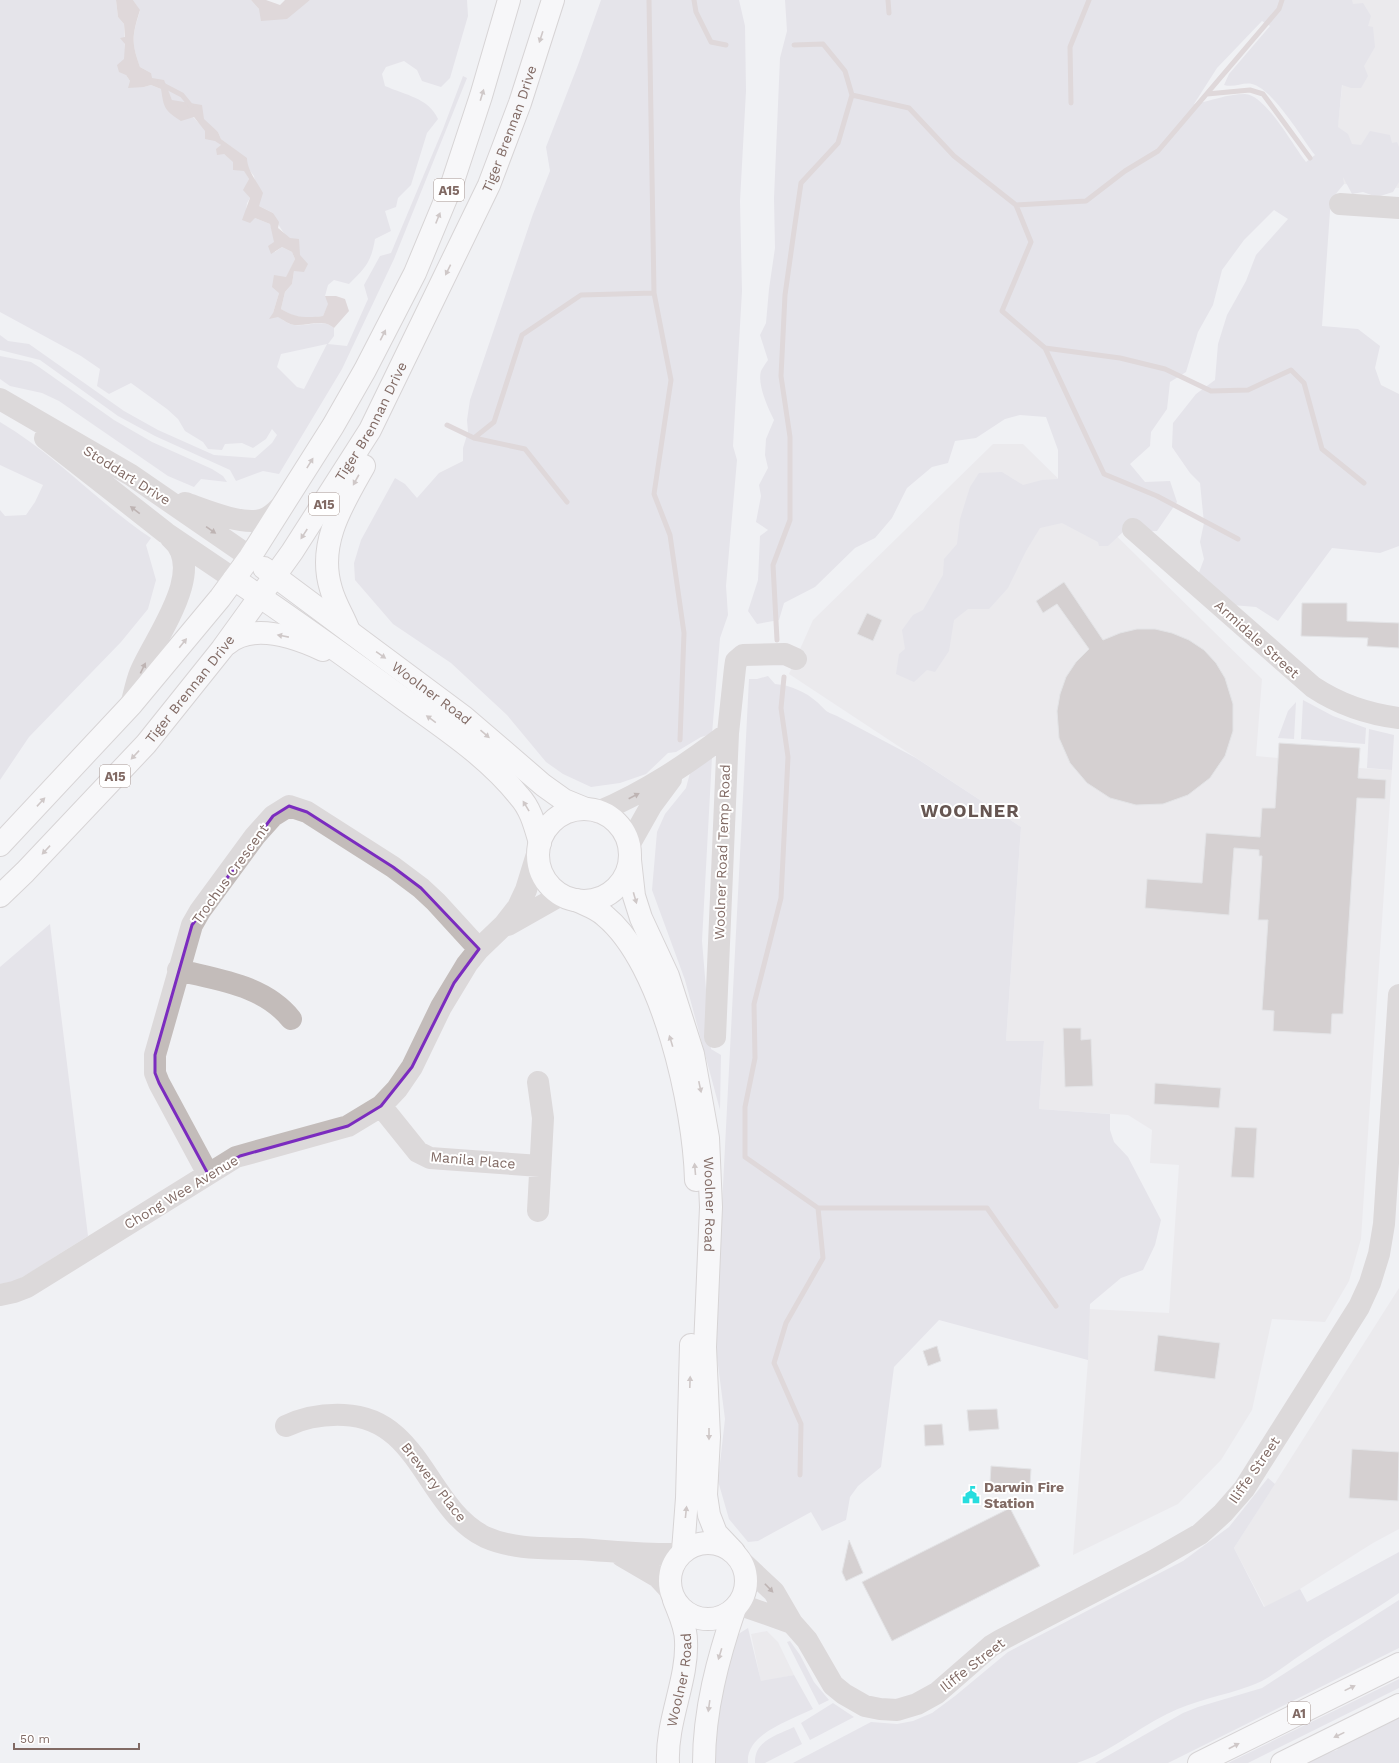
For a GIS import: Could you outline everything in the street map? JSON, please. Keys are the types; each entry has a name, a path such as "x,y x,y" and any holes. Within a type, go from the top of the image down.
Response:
{"main road":[{"name":"Tiger Brennan Drive","path":"0,845 131,705 234,579 290,496 333,426 365,370 415,274 452,184 481,96 509,0"},
{"name":"Tiger Brennan Drive","path":"0,896 25,872 146,744 222,649 261,597 370,430 489,185 520,103 553,0"},
{"path":"350,632 331,590 327,574 326,558 331,531 337,515 365,464 370,446 370,430"},
{"name":"Woolner Road","path":"250,557 464,717 564,800 592,810"},
{"name":"Woolner Road","path":"234,579 346,657 456,738 506,781 526,805 531,814 539,847"},
{"path":"222,649 240,635 256,633 288,638 346,657"},
{"path":"592,810 616,823 624,833 629,852 624,879 613,890 596,899 569,898 545,880 538,863 539,847 547,828 558,817 571,811 592,810"},
{"name":"Woolner Road","path":"629,852 634,896 642,918 668,976 693,1054 708,1138 711,1207 704,1347 709,1437 706,1495 709,1515 716,1533 737,1557"},
{"name":"Woolner Road","path":"569,898 592,907 606,916 623,934 637,956 657,998 677,1060 685,1095 696,1170 697,1206 692,1304 687,1492 681,1552"},
{"path":"704,1763 706,1731 718,1659 736,1606 744,1594 746,1583 745,1572 737,1557 724,1546 704,1542 695,1544 681,1552 670,1571 672,1595 687,1613 705,1619 723,1616 736,1606"},
{"name":"Woolner Road","path":"668,1762 670,1732 686,1647 685,1632 672,1595"},
{"name":"A1","path":"1199,1763 1399,1664"},
{"path":"1282,1763 1399,1705"},
{"path":"696,1763 706,1731"}],"street":[{"path":"1340,204 1399,208"},
{"name":"Stoddart Drive","path":"0,400 154,490 250,557"},
{"name":"Stoddart Drive","path":"0,400 166,533 234,579"},
{"path":"154,490 223,516 255,521 269,517 290,496"},
{"name":"Armidale Street","path":"1133,529 1313,687 1336,701 1356,709 1399,718"},
{"path":"131,705 140,672 171,615 182,577 184,564 181,550 177,543 166,533"},
{"name":"Woolner Road Temp Road","path":"715,1037 728,733 736,660 743,655 785,654 796,659"},
{"path":"592,810 644,790 689,762 728,733"},
{"path":"629,852 658,795 689,762"},
{"name":"Trochus Crescent","path":"208,1174 155,1073 156,1055 178,970 192,925 239,858 273,816 288,806 307,812 393,867 416,884 486,943"},
{"name":"Chong Wee Avenue","path":"0,1295 27,1287 208,1174 240,1156 348,1126 381,1106 397,1089 412,1067 454,983 486,943 512,915 522,900 539,847"},
{"name":"Chong Wee Avenue","path":"486,943 515,920 569,898"},
{"path":"178,970 243,987 262,994 282,1007 291,1019"},
{"name":"Iliffe Street","path":"737,1557 774,1592 792,1623 807,1640 828,1678 844,1694 865,1706 897,1710 910,1707 937,1693 991,1646 1176,1549 1200,1534 1223,1513 1244,1489 1349,1324 1370,1283 1379,1254 1384,1224 1399,995"},
{"path":"538,1082 543,1118 538,1211"},
{"name":"Manila Place","path":"381,1106 412,1146 418,1152 430,1158 540,1166"},
{"name":"Brewery Place","path":"286,1426 314,1415 352,1415 368,1420 399,1437 459,1518 485,1537 511,1545 531,1548 636,1554 681,1552"},
{"path":"610,1552 637,1563 658,1577 672,1595"},
{"name":"Iliffe Street","path":"736,1606 792,1623"}],"highlighted area":[{"path":"289,806 307,812 393,867 421,888 479,949 454,983 412,1067 381,1106 348,1126 240,1156 208,1174 159,1083 155,1073 155,1055 192,925 273,816"}],"shaded area":[{"path":"0,0 116,0 118,17 124,24 126,75 130,81 144,87 151,85 161,89 188,118 193,117 221,145 224,154 244,170 249,179 244,190 250,198 247,203 246,211 255,218 270,224 274,237 275,252 282,247 292,252 295,259 279,293 273,313 292,325 320,323 330,325 334,328 334,336 328,344 347,346 368,299 364,285 380,256 391,253 443,129 463,76 467,78 394,259 342,369 279,474 263,471 236,481 230,470 155,436 118,416 40,360 0,350 0,335 8,341 29,344 124,411 158,430 214,455 255,458 272,443 277,435 272,429 266,439 253,448 242,443 225,444 222,450 208,449 203,442 185,431 178,419 167,409 131,383 109,394 97,386 100,369 81,356 0,312","holes":["327,344 304,389 297,387 277,367 281,354"]},
{"path":"116,0 133,0 140,10 135,26 134,45 140,67 151,73 152,78 164,80 172,100 202,105 204,119 218,132 221,139 247,158 250,171 263,193 259,206 273,213 279,222 278,228 290,238 299,239 300,255 308,264 304,272 294,271 292,284 285,292 281,309 301,317 323,316 328,304 325,296 336,296 345,299 349,311 334,328 325,323 293,325 278,317 269,319 273,313 279,293 272,287 274,275 286,277 295,259 292,252 282,247 271,254 268,246 274,242 270,224 255,218 250,223 242,220 250,198 243,190 249,179 244,171 233,170 233,162 224,154 217,155 216,149 221,145 215,141 205,139 205,131 194,117 181,121 171,114 164,105 161,89 151,85 128,88 130,81 126,75 119,72 117,65 124,59 125,44 120,38 125,37 124,24 118,17"},
{"path":"133,0 251,0 259,9 303,5 310,0 467,0 468,16 450,78 441,87 422,81 417,70 404,61 386,67 382,74 385,86 423,102 429,106 438,119 427,133 411,185 398,198 396,207 385,211 391,231 375,239 372,254 369,260 359,274 349,284 334,280 328,285 325,296 329,303 323,316 301,317 291,315 281,309 285,292 292,284 294,271 300,255 282,230 273,213 259,206 254,176 247,167 246,158 221,139 218,132 172,100 164,84 151,78 151,73 140,67 135,51 134,33 140,11"},
{"path":"251,0 266,0 280,5 285,0 310,0 287,19 261,21 259,9"},
{"path":"601,0 739,0 745,26 746,91 740,201 742,291 733,446 737,460 726,586 728,615 720,638 712,734 701,737 676,752 668,753 646,774 620,783 591,787 563,774 546,762 507,715 451,663 393,624 355,580 354,563 361,540 395,478 405,484 417,498 439,473 463,461 463,448 468,432 467,420 470,400 533,214 550,171 546,147 578,65"},
{"path":"785,0 1352,0 1353,4 1363,3 1371,16 1368,26 1373,27 1375,47 1364,66 1368,76 1361,88 1351,88 1342,85 1338,127 1348,134 1352,144 1361,145 1370,131 1390,135 1392,143 1397,142 1399,147 1399,182 1393,192 1377,197 1363,192 1352,194 1343,177 1344,184 1334,196 1330,211 1322,326 1358,329 1380,346 1375,368 1381,385 1399,394 1399,546 1380,553 1332,548 1278,621 1256,607 1232,605 1197,578 1204,559 1200,542 1204,523 1200,483 1190,473 1172,447 1173,423 1196,394 1215,380 1218,344 1227,315 1246,281 1256,255 1288,219 1274,210 1244,240 1222,270 1213,305 1198,332 1186,372 1170,382 1167,409 1151,432 1150,446 1130,464 1145,482 1170,481 1177,502 1157,531 1123,532 1108,546 1099,546 1098,542 1062,523 1040,528 1026,551 1008,588 989,609 968,609 954,620 949,651 935,672 927,670 914,682 896,674 899,654 905,649 902,630 913,615 923,610 943,575 944,559 957,544 960,519 970,487 979,473 1002,472 1023,485 1042,480 1058,479 1058,450 1046,417 1020,415 1005,419 976,438 955,441 948,463 932,467 907,488 892,518 875,538 855,548 815,587 784,603 779,620 757,624 748,611 758,580 760,536 768,530 756,522 761,496 759,485 768,468 765,455 766,439 774,420 760,382 761,371 768,360 760,335 766,323 775,248 774,198 780,58 787,31","holes":["1262,21 1270,26 1229,74 1224,85 1231,86 1252,84 1269,95 1286,115 1315,155 1306,162 1270,112 1262,103 1253,97 1245,94 1238,94 1194,104 1217,68"]},
{"path":"1352,0 1399,0 1399,188 1344,184 1333,168"},
{"path":"0,356 31,362 114,420 152,442 212,469 223,476 227,482 201,479 194,487 168,476 59,401 42,393 10,386 0,379"},
{"path":"0,422 39,449 113,510 151,538 146,545 156,580 148,609 121,642 29,737 0,780 0,510 5,516 26,515 35,502 43,485 0,465"},
{"path":"993,444 1023,444 1262,679 1256,756 1278,758 1279,743 1360,748 1359,768 1392,770 1361,1239 1349,1281 1325,1322 1272,1319 1252,1410 1221,1460 1178,1504 1073,1555 1088,1360 1089,1309 1169,1313 1179,1165 1150,1163 1152,1130 1128,1115 1039,1109 1044,1041 1006,1041 1021,827 789,674 813,620"},
{"path":"768,676 775,684 792,687 803,692 813,698 828,712 916,758 1021,827 1006,1041 1044,1041 1039,1109 1110,1114 1110,1130 1114,1142 1128,1157 1161,1220 1155,1245 1143,1270 1121,1278 1090,1304 1088,1360 939,1320 894,1367 881,1467 858,1486 850,1497 846,1520 822,1531 811,1512 758,1541 748,1542 729,1519 718,1481 725,1419 715,1342 749,679 757,679"},
{"path":"1303,700 1333,716 1366,728 1365,744 1301,739"},
{"path":"1296,702 1294,739 1278,738 1288,711"},
{"path":"1369,729 1394,735 1392,770 1367,768"},
{"path":"712,757 702,941 711,1049 721,1055 720,1110 685,980 652,890 657,832 665,814 686,788 690,773"},
{"path":"50,924 88,1236 15,1281 0,1284 0,967"},
{"path":"1399,1288 1399,1529 1373,1543 1300,1589 1265,1607 1234,1548"},
{"path":"1268,1478 1275,1484 1234,1548 1264,1607 1300,1589 1307,1602 1399,1552 1399,1593 1314,1646 1264,1680 1240,1690 1177,1709 1101,1753 1077,1763 793,1763 871,1722 897,1724 913,1721 932,1713 1008,1652 1183,1561 1229,1527"},
{"path":"1399,1600 1399,1648 1168,1763 1095,1763 1183,1713 1262,1688"},
{"path":"748,1628 761,1681 794,1675 813,1709 782,1723 761,1736 749,1753 748,1763 714,1763 713,1732 734,1640 740,1633"},
{"path":"767,1631 778,1642 794,1675 761,1682 751,1634"},
{"path":"790,1641 800,1655 814,1682 829,1700 819,1705 787,1642"},
{"path":"1399,1679 1399,1688 1248,1763 1228,1763"},
{"path":"833,1703 854,1717 810,1740 801,1723"},
{"path":"1399,1714 1399,1763 1297,1763 1337,1750 1348,1735"},
{"path":"794,1727 802,1744 765,1763 755,1763 758,1749 762,1744 774,1736"}],"building":[{"path":"1064,582 1103,640 1120,633 1137,629 1155,629 1172,633 1189,640 1204,650 1216,663 1225,678 1233,704 1233,731 1225,756 1210,778 1188,795 1163,804 1136,805 1110,798 1087,783 1070,763 1059,738 1057,711 1060,694 1066,677 1076,662 1089,649 1057,604 1043,613 1036,601"},
{"path":"1302,603 1347,603 1347,621 1399,623 1399,648 1367,646 1368,638 1301,636"},
{"path":"867,613 882,620 873,641 857,634"},
{"path":"1279,743 1360,748 1358,778 1386,780 1385,799 1357,798 1343,1014 1332,1014 1331,1034 1273,1031 1274,1011 1262,1010 1268,920 1258,920 1262,856 1259,856 1259,850 1234,848 1229,915 1145,908 1147,879 1202,883 1206,833 1260,837 1262,808 1275,808"},
{"path":"1063,1028 1081,1028 1081,1040 1091,1039 1093,1086 1065,1087"},
{"path":"1155,1083 1221,1088 1219,1108 1154,1104"},
{"path":"1235,1127 1257,1128 1254,1178 1231,1177"},
{"path":"1158,1335 1220,1343 1215,1379 1154,1371"},
{"path":"937,1346 941,1361 928,1366 923,1351"},
{"path":"997,1409 999,1429 969,1431 967,1410"},
{"path":"942,1424 944,1445 925,1446 924,1425"},
{"path":"1352,1449 1399,1452 1398,1501 1349,1498"},
{"path":"991,1466 1031,1469 1030,1485 990,1483"},
{"path":"1010,1508 1040,1566 892,1641 862,1582"},
{"path":"849,1540 863,1573 846,1581 842,1572"}],"waterway":[{"path":"649,0 654,293 671,380 654,494 670,535 684,633 680,740"},
{"path":"694,0 696,12 711,42 726,45"},
{"path":"888,0 889,13"},
{"path":"1071,103 1070,47 1089,0"},
{"path":"794,45 823,44 845,71 852,95 909,108 954,156 1016,205 1086,201 1125,171 1158,151 1279,9 1282,0"},
{"path":"159,83 182,95 191,106"},
{"path":"1207,94 1250,90 1263,94 1310,158"},
{"path":"777,640 773,565 790,520 790,437 781,376 785,295 801,183 838,143 852,95"},
{"path":"1016,205 1031,242 1002,311 1045,348 1104,474 1157,496 1238,539"},
{"path":"474,438 494,422 522,335 581,295 654,293"},
{"path":"1045,348 1120,358 1165,369 1211,391 1248,390 1291,370 1304,383 1322,449 1364,483"},
{"path":"447,425 474,438 525,449 567,502"},
{"path":"784,677 781,708 788,757 781,898 754,1004 755,1058 745,1107 745,1157 818,1208 823,1258 786,1323 774,1363 801,1424 800,1475"},
{"path":"818,1208 987,1208 1056,1306"}],"place":[{"name":"Darwin Fire Station","path":"971,1495"}],"district":[{"name":"WOOLNER","path":"970,810"}]}
